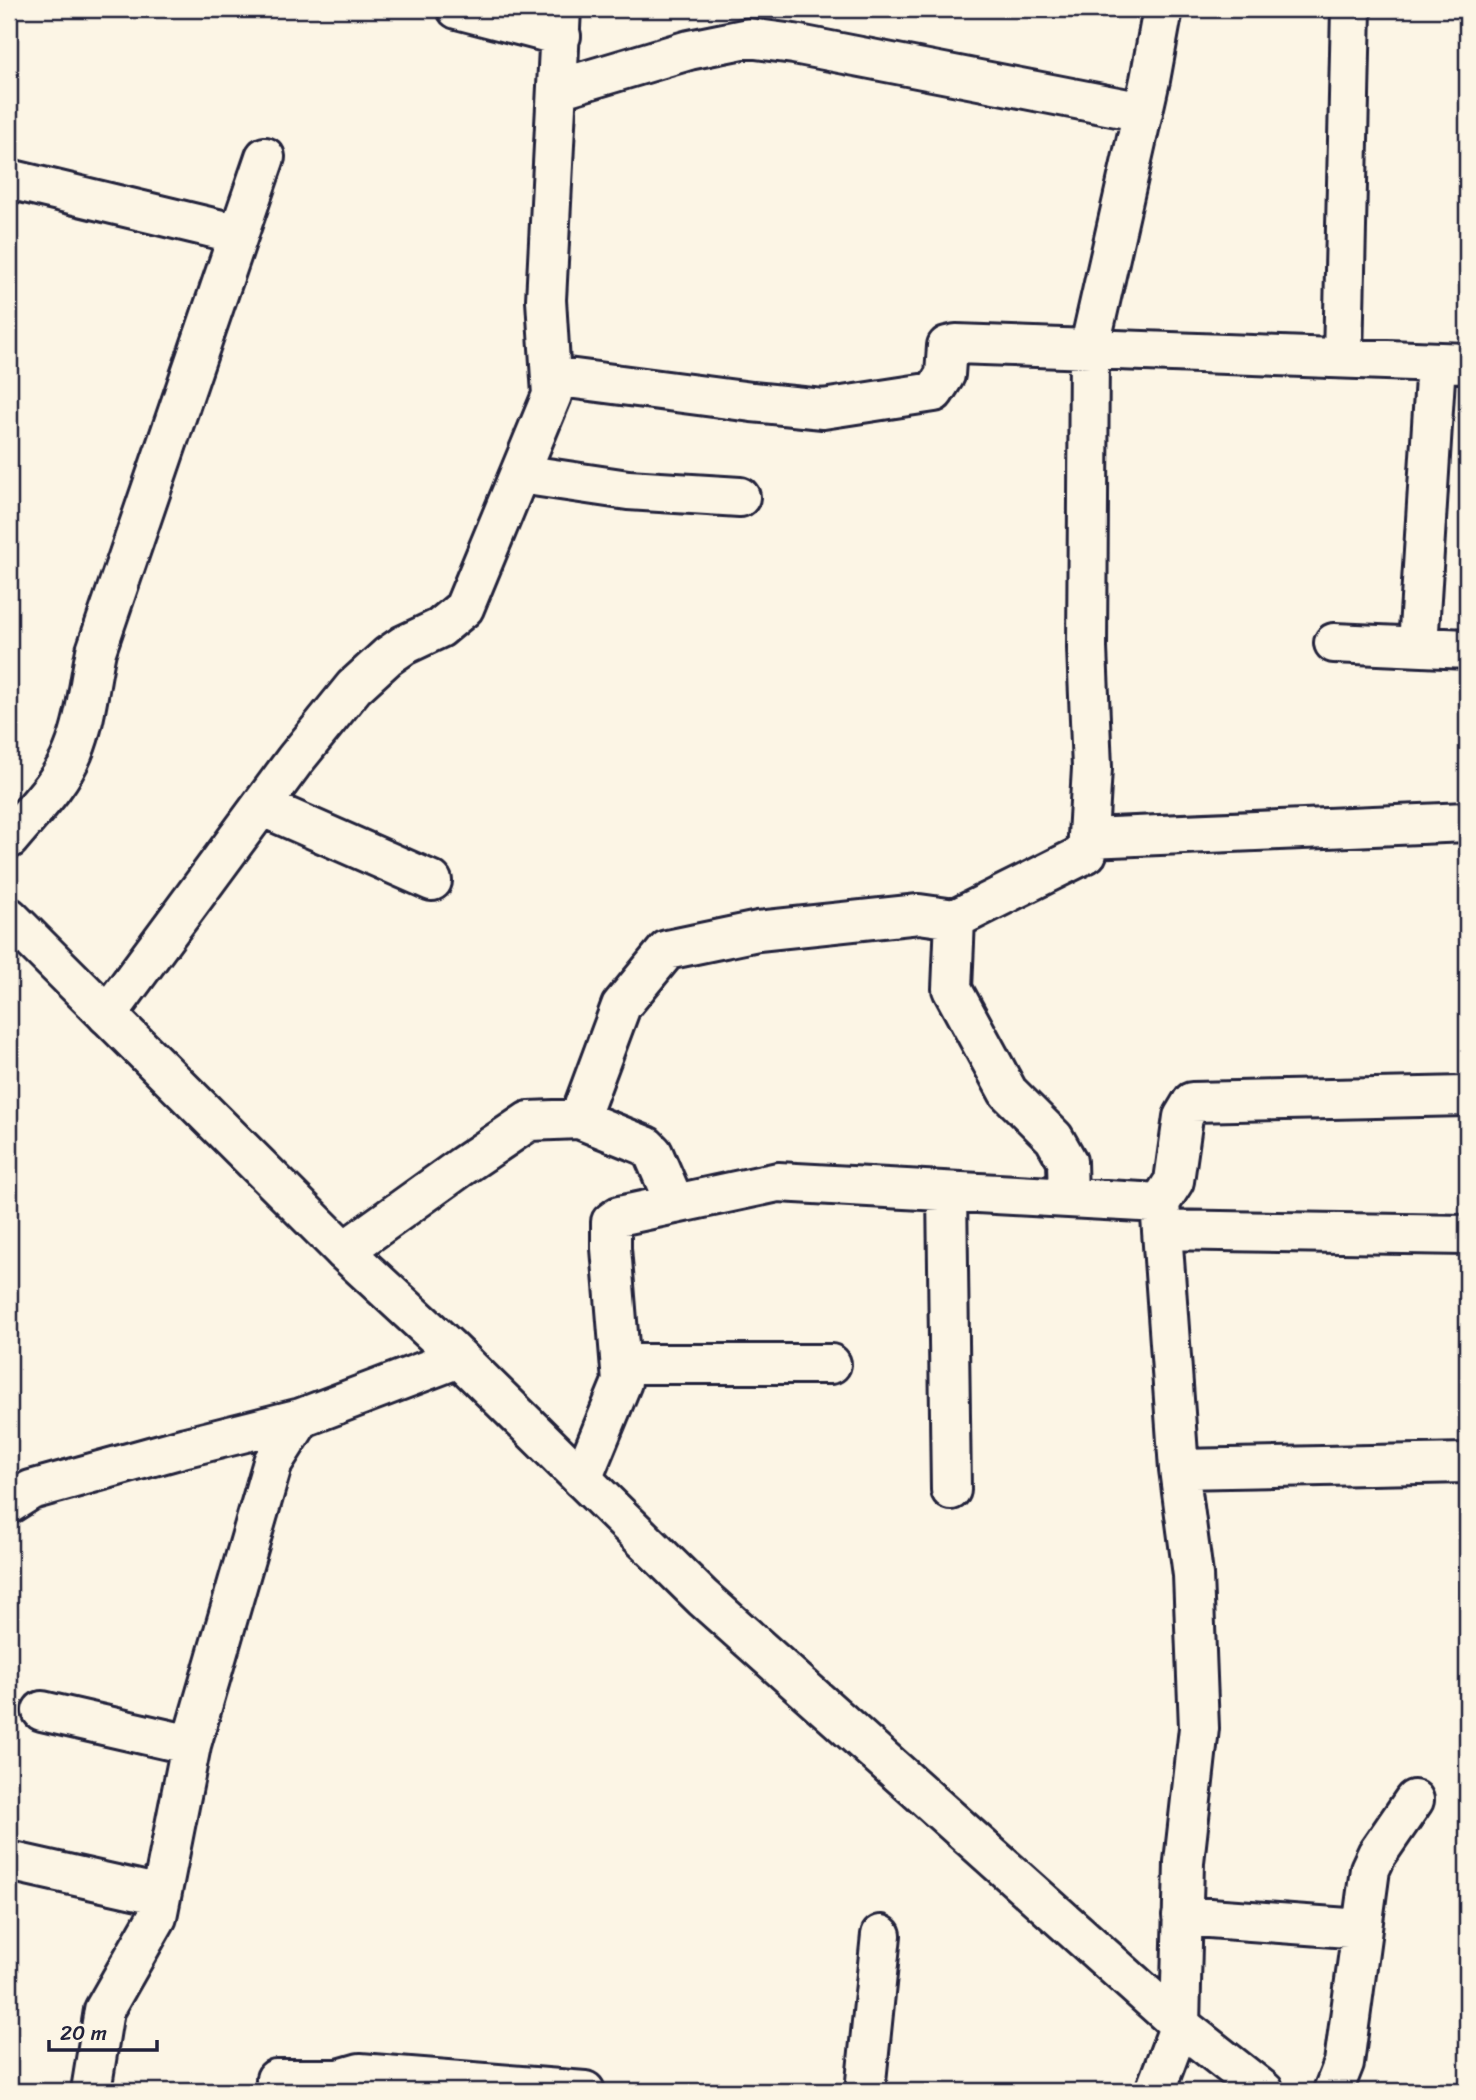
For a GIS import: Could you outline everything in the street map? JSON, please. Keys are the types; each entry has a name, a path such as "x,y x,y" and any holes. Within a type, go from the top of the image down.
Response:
{"street":[{"path":"107,1015 261,806 354,687 388,656 440,628 464,608 552,395 546,300 561,22 457,9"},
{"path":"579,1119 621,1006 667,950 758,931 919,914 955,919 1087,853 1092,768 1087,648 1089,350 1143,112 1163,9"},
{"path":"1343,358 1352,9"},
{"path":"558,89 689,50 748,38 794,44 1143,112"},
{"path":"9,839 53,786 73,752 96,651 265,157"},
{"path":"9,179 238,234"},
{"path":"552,376 823,409 934,393 945,375 947,346 956,344 1451,362 1418,646"},
{"path":"520,474 628,490 740,497"},
{"path":"1334,643 1467,649"},
{"path":"261,806 432,881"},
{"path":"1088,838 1467,822"},
{"path":"9,917 344,1251 459,1358 703,1598 1180,2025 1264,2091"},
{"path":"955,919 952,989 1007,1092 1054,1138 1067,1161 1068,1198"},
{"path":"1155,2091 1180,2025 1184,1862 1199,1728 1194,1575 1179,1469 1161,1216 1174,1181 1183,1117 1192,1102 1467,1096"},
{"path":"344,1251 528,1121 579,1119 646,1146 653,1153 675,1204"},
{"path":"582,1479 622,1382 611,1248 611,1222 619,1216 778,1182 1068,1198 1161,1216 1467,1235"},
{"path":"947,1192 951,1490"},
{"path":"11,1498 186,1447 301,1418 459,1358"},
{"path":"621,1364 831,1364"},
{"path":"91,2091 104,2010 157,1917 191,1745 273,1462 301,1418"},
{"path":"1179,1469 1467,1463"},
{"path":"42,1711 191,1745"},
{"path":"1333,2091 1344,2063 1370,1869 1377,1854 1414,1800"},
{"path":"9,1861 161,1895"},
{"path":"1182,1916 1362,1929"},
{"path":"865,2091 881,1935"},
{"path":"276,2091 276,2079 339,2080 360,2073 585,2091"}]}
